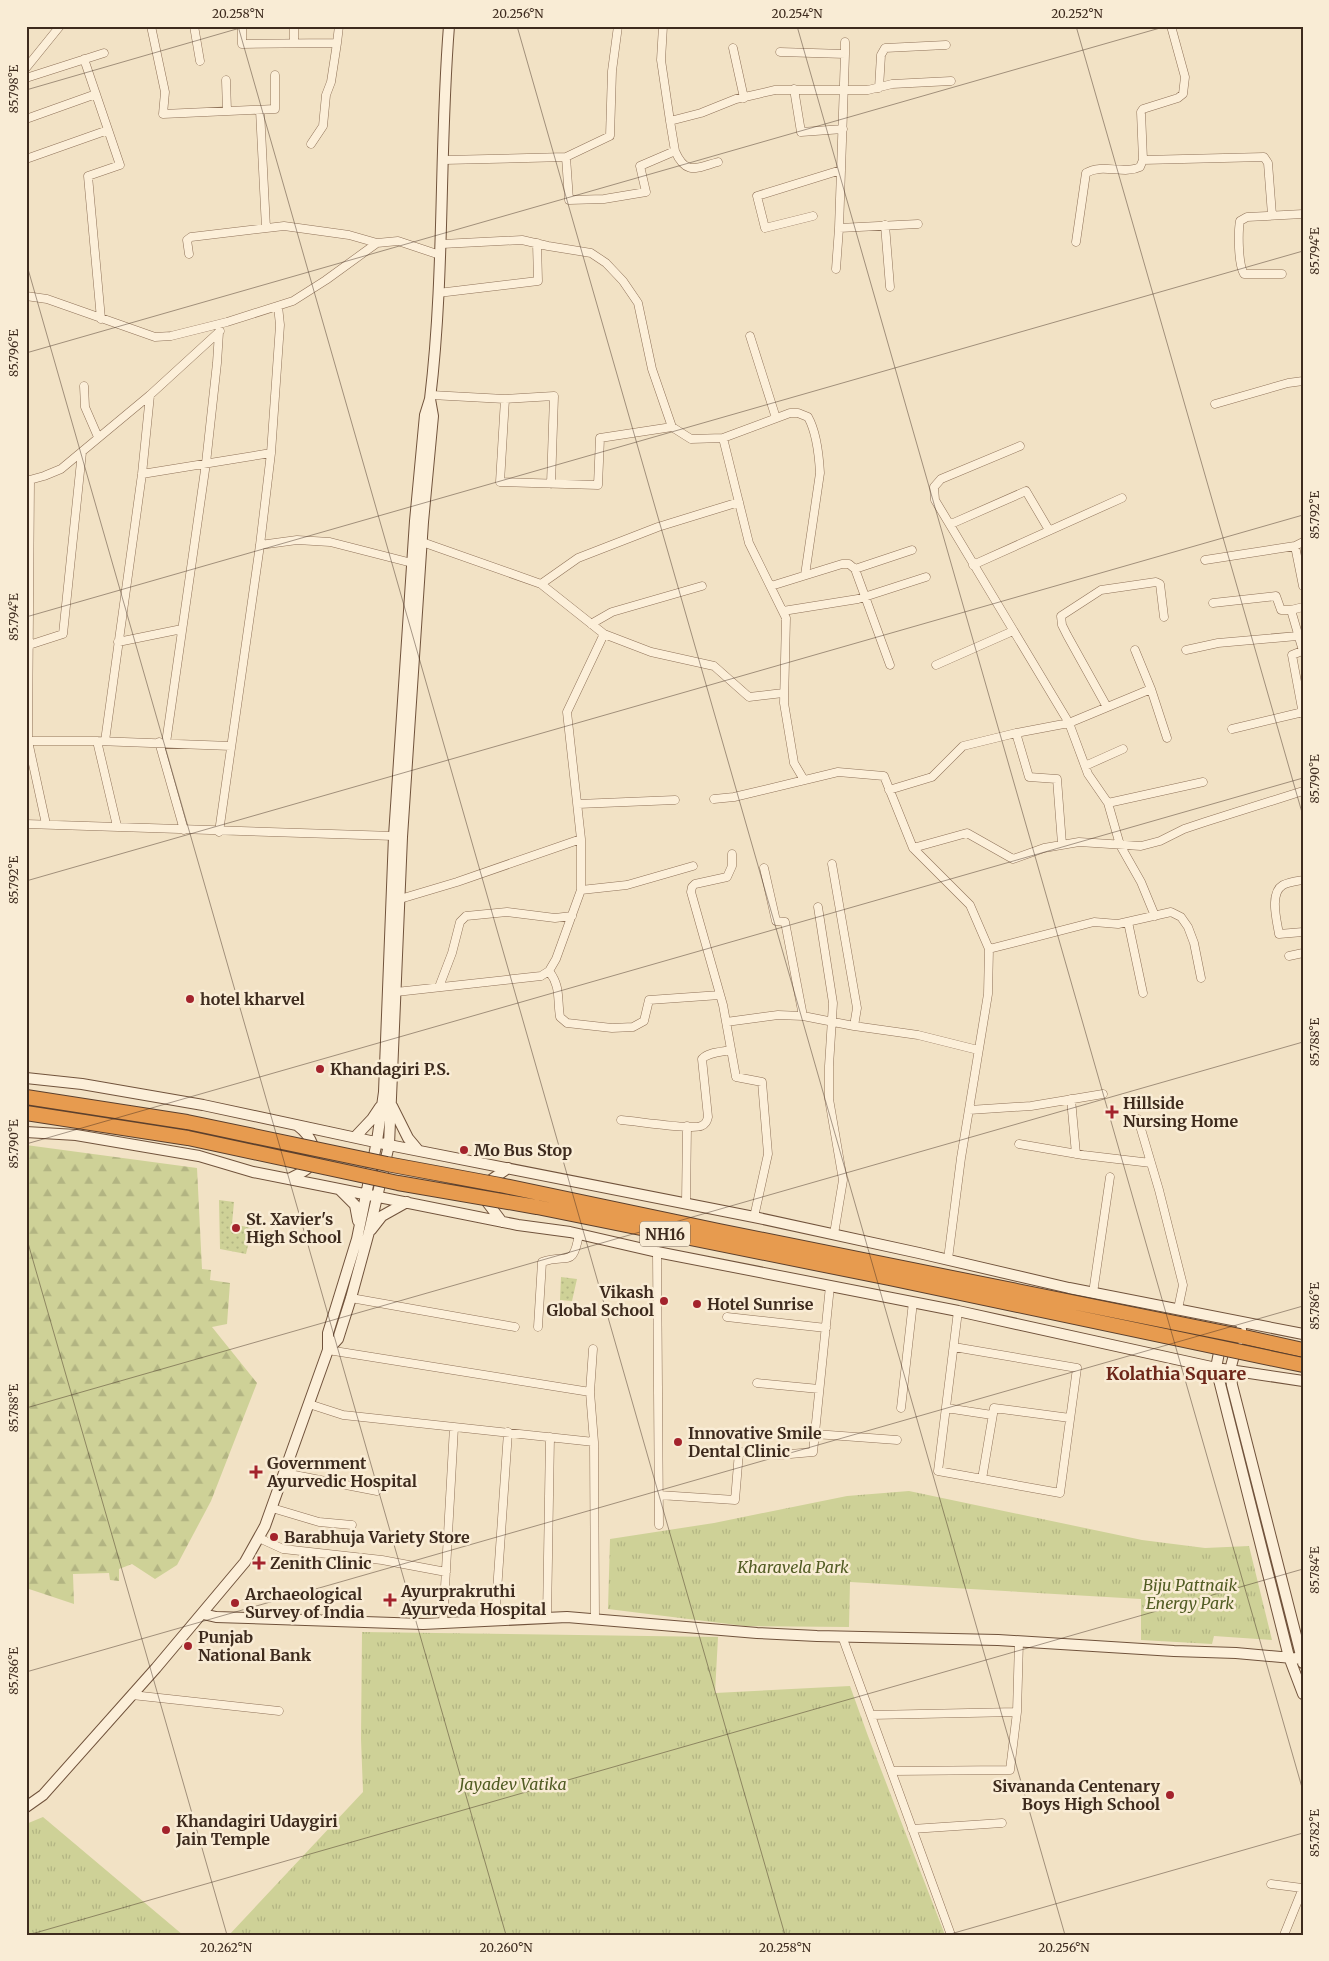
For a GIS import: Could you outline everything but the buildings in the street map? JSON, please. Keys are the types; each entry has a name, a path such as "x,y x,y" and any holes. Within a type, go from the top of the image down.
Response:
{"highway":[{"name":"NH16","path":"26,1097 187,1122 1303,1350"},
{"name":"NH16","path":"26,1113 188,1138 398,1183 537,1207 960,1292 1303,1364"}],"street":[{"path":"26,68 60,26"},
{"path":"151,26 165,92 163,114 276,109 275,75"},
{"path":"194,26 200,62"},
{"path":"242,26 242,44 337,42"},
{"path":"294,26 294,43"},
{"path":"311,144 323,126 326,95 331,82 339,26"},
{"path":"26,1808 43,1795 132,1695 245,1562 265,1526 272,1508 328,1350 328,1333 364,1229 378,1196 389,1145 387,1104 391,1015 394,836 413,609 422,542 433,416 431,397 442,244 449,26"},
{"path":"444,160 566,157 610,136 612,71 618,26"},
{"path":"663,26 661,60 670,121 680,162 692,169 718,162"},
{"path":"1076,242 1086,173 1093,170 1140,167 1143,160 1141,112 1149,106 1178,98 1183,94 1185,77 1171,26"},
{"path":"836,269 845,42"},
{"path":"879,88 882,55 885,48 946,45"},
{"path":"733,48 744,98"},
{"path":"780,52 845,54"},
{"path":"26,78 104,53"},
{"path":"84,59 120,165 88,176 101,319"},
{"path":"226,80 227,111"},
{"path":"670,121 775,90 794,89 843,92 879,88 892,84 951,81"},
{"path":"794,89 801,132 842,129"},
{"path":"26,119 96,94"},
{"path":"260,110 266,228"},
{"path":"26,158 108,130"},
{"path":"566,157 569,200 604,199 646,192 640,166 676,151"},
{"path":"1143,160 1264,157 1268,162 1272,216"},
{"path":"813,216 764,228 757,196 841,170"},
{"path":"1282,274 1244,274 1241,267 1240,220 1247,217 1303,214"},
{"path":"839,228 918,224"},
{"path":"189,254 187,240 191,237 284,226 349,235 377,243 398,241 440,255"},
{"path":"886,226 890,288"},
{"path":"442,244 522,240 591,253 606,263 623,281 638,303 652,369 672,427"},
{"path":"26,296 48,299 155,337 171,336 227,322 292,301 326,280 377,243"},
{"path":"438,293 538,281 537,244"},
{"path":"220,832 260,546 271,453 280,325 278,306"},
{"path":"46,824 27,741 29,645 28,480 61,469 150,395 219,332 227,322"},
{"path":"184,830 162,743 182,629 206,463 219,332"},
{"path":"750,336 776,418"},
{"path":"1215,404 1288,383 1303,381"},
{"path":"84,386 85,406 98,437"},
{"path":"117,826 100,741 118,642 142,474 150,395"},
{"path":"431,397 506,399 554,396 551,484"},
{"path":"391,1015 396,992 413,609 412,563 425,415 431,397"},
{"path":"506,399 500,482 598,485 600,438 672,427 691,438 723,438 776,418 798,413 808,417 820,457 820,473 805,575"},
{"path":"723,438 749,543 786,618 784,693 794,763 804,780"},
{"path":"1020,446 941,479 934,487 936,500 1068,722 1088,774 1108,803 1120,846 1140,882 1155,916"},
{"path":"29,645 63,634 82,452"},
{"path":"142,474 271,453"},
{"path":"951,524 1026,491 1049,530"},
{"path":"973,565 1122,498"},
{"path":"541,584 578,558 658,527 739,502"},
{"path":"260,546 297,540 330,542 412,563"},
{"path":"422,542 541,584 604,634 651,652 714,666 749,697 784,693"},
{"path":"1205,560 1295,546 1303,542"},
{"path":"1295,546 1303,586"},
{"path":"855,569 912,550"},
{"path":"771,586 842,564 849,564 855,569 890,665"},
{"path":"783,611 858,600 926,577"},
{"path":"1107,707 1066,635 1062,625 1062,616 1100,590 1156,582 1160,584 1162,589 1164,617"},
{"path":"591,624 612,612 702,586"},
{"path":"1213,603 1276,596 1282,611 1303,607"},
{"path":"1232,729 1303,713 1292,655 1302,651 1291,610"},
{"path":"118,642 182,629"},
{"path":"936,665 1013,631"},
{"path":"396,992 541,976 549,971 556,959 581,890 581,839 567,712 604,634"},
{"path":"1186,650 1218,643 1297,636"},
{"path":"1134,650 1151,689 1167,738"},
{"path":"889,790 932,776 963,746 1068,722 1151,689"},
{"path":"1016,733 1029,777 1057,779 1062,844"},
{"path":"27,741 100,741 231,746"},
{"path":"1085,766 1123,749"},
{"path":"714,799 734,797 838,772 884,776 913,848 970,905 990,949 988,994 978,1050 948,1260"},
{"path":"1108,803 1203,782"},
{"path":"913,848 967,833 1013,859 1062,844 1079,842 1132,847 1152,844 1184,829 1303,791"},
{"path":"578,804 675,800"},
{"path":"26,824 117,826 220,832 394,836"},
{"path":"400,900 581,839"},
{"path":"732,854 732,866 727,877 695,884 691,892 720,995 736,1077 762,1082 768,1154 754,1217"},
{"path":"832,864 857,1008 854,1026"},
{"path":"581,890 627,886 693,866"},
{"path":"764,868 776,921 785,922 803,1016"},
{"path":"1303,880 1283,885 1278,891 1274,910 1279,934 1303,932"},
{"path":"818,907 833,1003 829,1099 843,1180 834,1234"},
{"path":"439,987 452,953 460,922 466,916 506,912 555,918 572,916"},
{"path":"990,949 1094,922 1118,924 1171,912 1181,916 1188,927 1194,943 1201,978"},
{"path":"1128,922 1143,994"},
{"path":"1289,956 1303,953"},
{"path":"549,971 556,980 560,1017 567,1023 612,1028 633,1028 644,1021 649,1000 720,995"},
{"path":"726,1022 778,1015 803,1016 854,1026 918,1035 978,1050"},
{"path":"621,1120 702,1126 707,1122 708,1117 702,1059 711,1054 731,1050"},
{"path":"26,1078 82,1084 202,1105 389,1145 754,1217 1092,1292 1303,1334"},
{"path":"969,1110 1032,1106 1103,1094"},
{"path":"1071,1099 1076,1154"},
{"path":"355,1137 387,1104"},
{"path":"328,1350 338,1339 351,1298 364,1229 366,1194 387,1104"},
{"path":"387,1104 408,1138 418,1150"},
{"path":"1138,1119 1183,1285 1178,1309"},
{"path":"289,1179 310,1166 313,1158 314,1148 310,1138 298,1125"},
{"path":"686,1204 687,1126"},
{"path":"26,1132 76,1136 199,1156 253,1172 502,1222 579,1234 657,1252 958,1311 1216,1368 1303,1381"},
{"path":"1019,1144 1076,1154 1151,1163"},
{"path":"502,1222 487,1202 485,1192 491,1180 508,1168"},
{"path":"1092,1292 1110,1177"},
{"path":"339,1189 355,1205 364,1229"},
{"path":"364,1229 407,1202"},
{"path":"538,1326 542,1262 552,1259 565,1259 572,1256 576,1251 579,1234"},
{"path":"657,1252 659,1525"},
{"path":"659,1495 735,1500 739,1452 779,1455 813,1452 830,1286"},
{"path":"351,1298 515,1327"},
{"path":"901,1408 913,1302"},
{"path":"954,1347 1077,1368 1060,1493 938,1471 958,1311"},
{"path":"727,1317 826,1328"},
{"path":"1225,1318 1216,1368 1289,1657 1303,1694"},
{"path":"202,1614 216,1617 423,1624 547,1618 595,1619 757,1633 1018,1641 1289,1657 1302,1660 1232,1385 1230,1370 1243,1322"},
{"path":"593,1349 590,1392 594,1442 595,1619"},
{"path":"328,1350 590,1392"},
{"path":"756,1383 819,1389"},
{"path":"309,1404 343,1415 594,1442"},
{"path":"946,1408 992,1415"},
{"path":"982,1479 994,1408 1070,1418"},
{"path":"443,1623 454,1427"},
{"path":"495,1620 508,1432"},
{"path":"815,1434 897,1440"},
{"path":"547,1618 550,1437"},
{"path":"284,1473 377,1491"},
{"path":"272,1508 319,1522 352,1525"},
{"path":"258,1538 283,1549 382,1560 446,1572"},
{"path":"842,1636 950,1935"},
{"path":"892,1771 1010,1770 1017,1712 1018,1641"},
{"path":"132,1695 279,1711"},
{"path":"871,1715 1017,1712"},
{"path":"912,1829 1002,1823"},
{"path":"1271,1884 1302,1888 1284,1935"}],"green space":[{"path":"26,1145 197,1168 202,1269 211,1270 210,1280 230,1283 227,1324 212,1327 257,1383 211,1501 177,1565 155,1579 132,1564 119,1569 119,1581 110,1580 109,1573 73,1574 74,1604 26,1588"},
{"path":"219,1200 234,1202 232,1224 252,1228 246,1254 220,1249"},
{"path":"561,1277 577,1279 572,1301 560,1300"},
{"name":"Kharavela Park","path":"909,1491 1142,1540 1205,1548 1249,1546 1272,1640 1214,1636 1212,1644 1141,1640 1141,1599 850,1582 849,1627 745,1626 608,1609 610,1539 714,1523 847,1496"},
{"name":"Jayadev Vatika","path":"362,1632 718,1637 715,1693 850,1686 945,1935 229,1935 363,1792 361,1739"},
{"path":"43,1817 183,1935 26,1935 26,1824"}],"place":[{"name":"hotel kharvel","path":"190,999"},
{"name":"Khandagiri P.S.","path":"320,1069"},
{"name":"Hillside Nursing Home","path":"1112,1112"},
{"name":"Mo Bus Stop","path":"464,1150"},
{"name":"St. Xavier's High School","path":"236,1228"},
{"name":"Vikash Global School","path":"664,1301"},
{"name":"Hotel Sunrise","path":"697,1304"},
{"name":"Innovative Smile Dental Clinic","path":"678,1442"},
{"name":"Government Ayurvedic Hospital","path":"256,1472"},
{"name":"Barabhuja Variety Store","path":"274,1537"},
{"name":"Zenith Clinic","path":"259,1563"},
{"name":"Ayurprakruthi Ayurveda Hospital","path":"390,1600"},
{"name":"Archaeological Survey of India","path":"235,1603"},
{"name":"Punjab National Bank","path":"188,1646"},
{"name":"Sivananda Centenary Boys High School","path":"1170,1795"},
{"name":"Khandagiri Udaygiri Jain Temple","path":"166,1830"}],"district":[{"name":"Kolathia Square","path":"1176,1373"}],"park label":[{"name":"Biju Pattnaik Energy Park","path":"1190,1594"}]}
